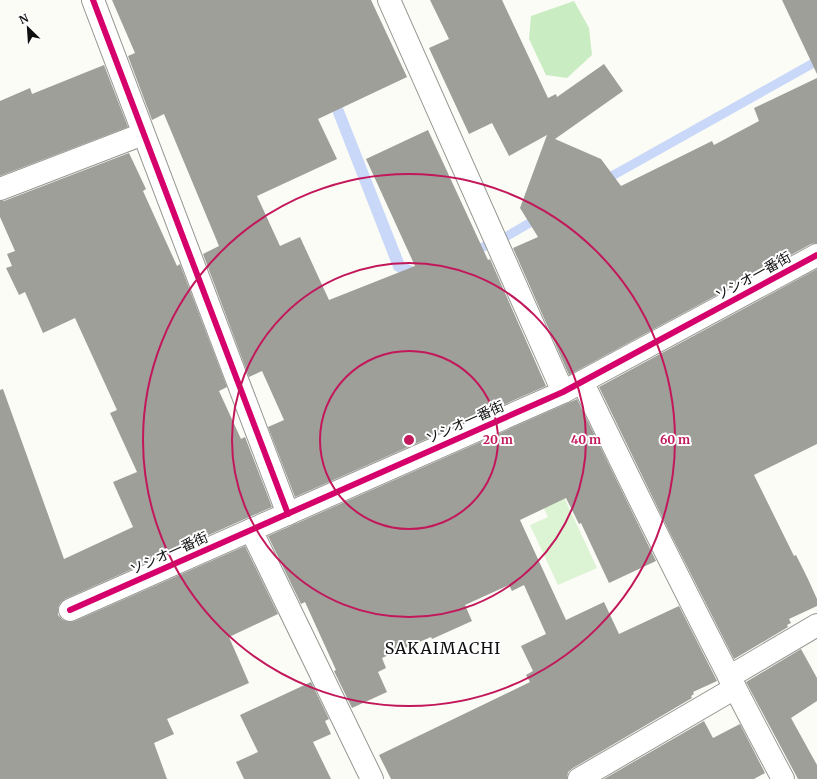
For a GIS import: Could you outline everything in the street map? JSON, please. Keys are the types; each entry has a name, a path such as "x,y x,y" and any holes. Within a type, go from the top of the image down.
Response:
{"street":[{"path":"93,0 288,514"},
{"path":"389,0 563,392"},
{"path":"0,189 143,134"},
{"name":"ソシオ一番街","path":"70,610 583,383 817,255"},
{"path":"583,383 653,529 732,683 784,779"},
{"path":"251,530 372,779"},
{"path":"579,779 732,683 817,625"}],"green space":[{"path":"574,1 589,28 592,55 567,78 546,75 529,39 531,16"},
{"path":"533,431 597,568 558,585 530,525 548,517 512,441"}],"water":[{"path":"332,80 404,262 418,269 412,280 394,270 322,85"}],"building":[{"path":"112,0 371,0 407,77 318,119 337,159 257,196 280,246 300,237 329,300 415,266 366,159 428,130 488,260 490,259 546,386 295,497 268,427 284,420 262,371 249,377 203,254 219,246 164,114 152,120 128,56 135,53"},
{"path":"430,0 502,0 548,98 556,94 557,97 604,64 623,91 555,139 601,159 621,186 712,141 714,145 759,121 754,108 817,78 817,243 811,244 569,375 513,248 538,237 520,208 547,135 509,156 492,123 469,134 429,48 449,39"},
{"path":"782,0 817,0 817,74"},
{"path":"104,65 128,127 0,176 0,101 30,88 32,94"},
{"path":"129,153 146,189 143,191 177,266 180,264 227,387 219,391 241,439 245,437 272,507 65,599 60,603 58,615 63,620 69,622 75,621 245,546 278,614 229,637 249,683 167,719 174,734 154,743 167,779 0,779 0,390 3,389 64,559 133,527 113,482 137,472 110,413 117,410 75,318 43,333 25,292 19,295 6,268 12,266 7,254 15,251 0,217 0,201 4,201"},
{"path":"817,269 817,444 754,475 794,556 796,555 808,579 817,599 817,606 789,619 791,623 787,625 788,627 734,659 667,527 599,387"},
{"path":"577,399 656,561 609,583 581,523 579,524 566,498 520,520 566,620 604,602 619,634 679,606 717,681 693,692 694,694 691,696 692,698 573,768 568,772 567,779 391,779 379,755 530,682 526,675 533,671 521,646 546,634 524,585 512,591 509,585 465,605 472,621 432,639 431,637 382,658 386,668 378,672 387,692 352,708 334,671 336,670 305,602 301,604 268,536"},
{"path":"801,649 817,678 817,701 791,718 817,765 817,779 798,779 746,682"},
{"path":"311,682 329,719 325,721 331,734 313,742 331,779 244,779 236,762 258,752 240,715"},
{"path":"704,721 713,738 740,724 765,773 754,779 604,779"}],"waterway":[{"path":"603,181 817,61"},
{"path":"471,252 502,239 540,217"}],"cycle path":[{"path":"93,0 288,514"},
{"path":"70,610 563,392 817,255"}],"district":[{"name":"SAKAIMACHI","path":"443,648"}]}
